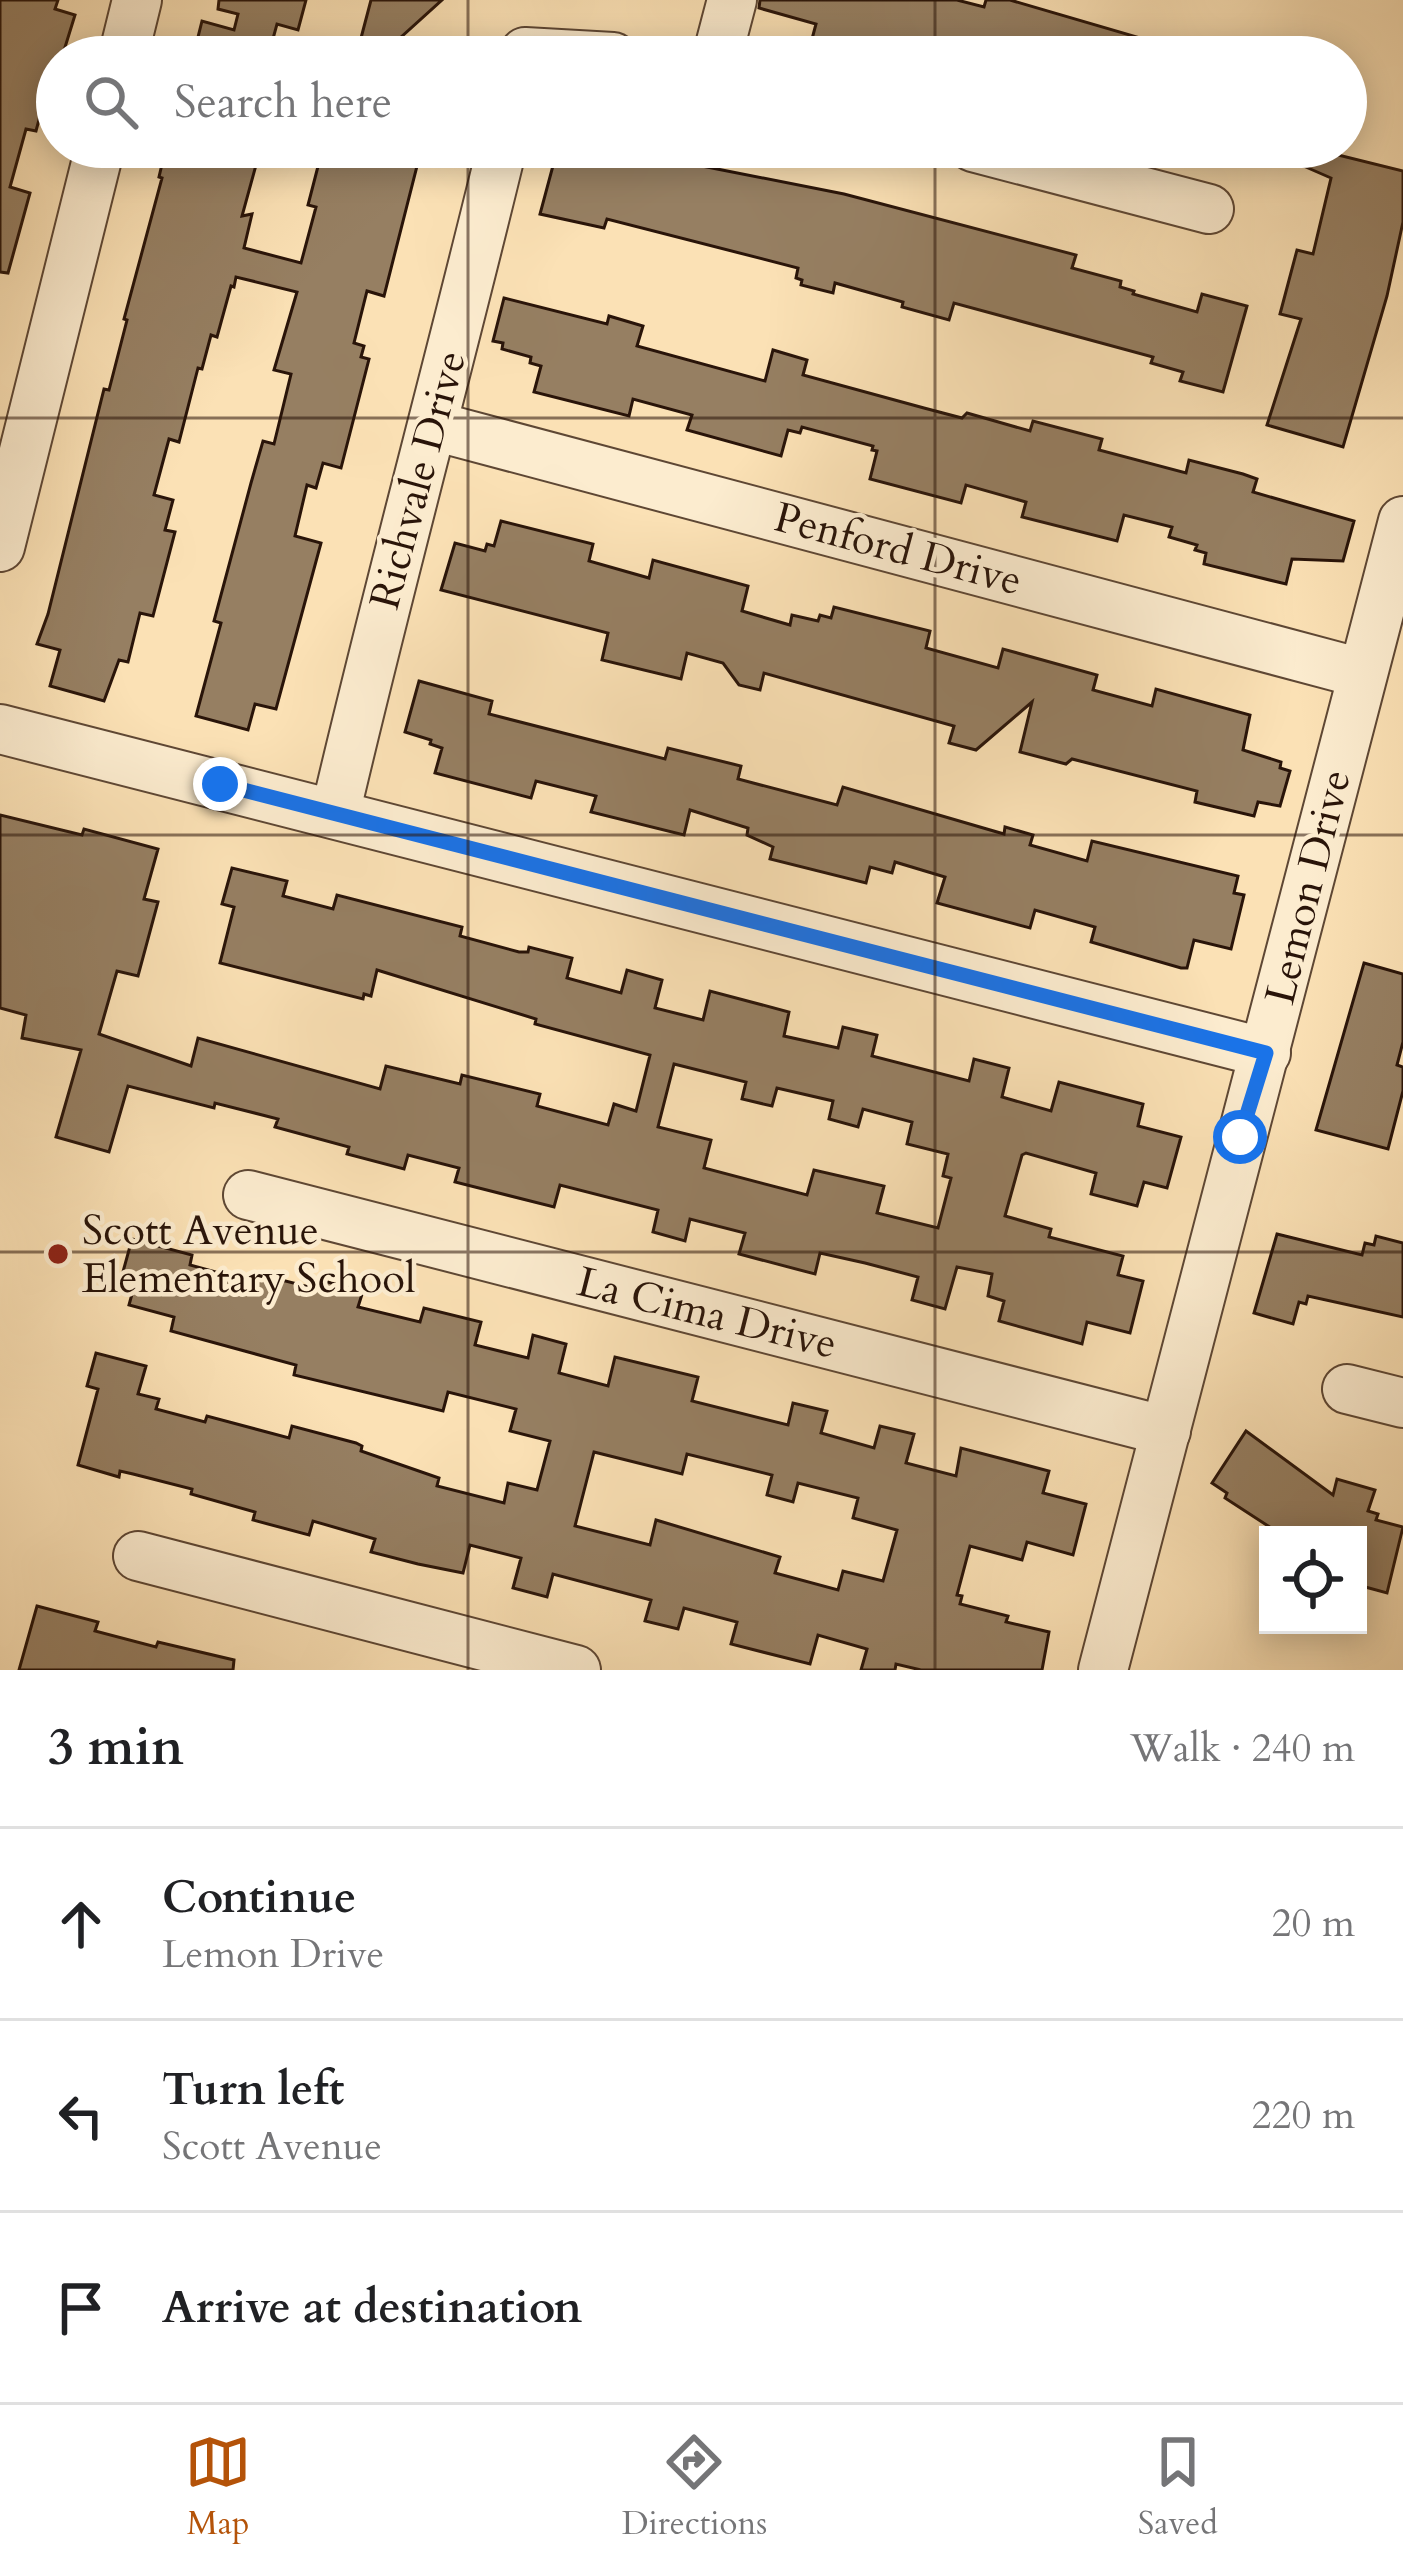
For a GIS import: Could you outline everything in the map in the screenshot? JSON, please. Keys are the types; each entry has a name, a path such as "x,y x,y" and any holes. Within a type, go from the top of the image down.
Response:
{"street":[{"path":"128,36 137,0"},
{"path":"723,36 732,0"},
{"path":"0,547 95,168"},
{"name":"Richvale Drive","path":"335,814 497,168"},
{"path":"1053,168 1209,209"},
{"name":"Penford Drive","path":"434,426 1361,673"},
{"name":"Lemon Drive","path":"1103,1670 1403,521"},
{"path":"0,729 1266,1053"},
{"name":"La Cima Drive","path":"248,1195 1166,1431"},
{"path":"1347,1389 1403,1403"},
{"path":"138,1556 576,1670"}],"building":[{"path":"0,0 58,0 55,9 75,15 68,36 36,36 36,131 26,129 10,187 30,193 8,273 0,272"},
{"path":"219,0 306,0 298,30 277,24 274,36 198,36 202,21 234,30 238,14 218,9"},
{"path":"371,0 442,0 402,36 362,36"},
{"path":"760,0 957,0 984,7 986,0 1010,0 1133,36 813,36 816,24 759,8"},
{"path":"1367,162 1403,171 1403,222 1387,296 1343,447 1267,425 1301,319 1280,314 1297,250 1313,254 1331,178 1308,168 1367,168"},
{"path":"161,168 255,168 242,216 252,214 244,248 301,263 316,207 308,205 318,168 416,168 384,296 367,291 354,343 364,346 361,357 369,359 341,468 323,463 316,488 307,485 295,536 321,543 276,709 255,704 248,730 196,716 221,623 214,621 251,483 263,441 274,444 291,374 274,370 297,292 236,277 231,286 217,337 211,335 202,369 198,368 179,442 169,439 154,495 173,500 165,530 175,532 153,616 140,613 128,662 119,660 104,701 50,686 60,650 37,644 104,389 109,390"},
{"path":"552,168 712,168 844,194 1076,255 1072,268 1121,281 1120,287 1133,294 1197,312 1202,294 1247,306 1223,392 1180,381 1183,372 1151,363 1153,357 954,303 949,320 835,283 833,293 801,285 802,280 796,278 798,268 607,219 604,228 540,214"},
{"path":"504,298 607,324 609,316 643,326 637,346 765,381 773,350 807,360 803,375 924,408 962,418 967,413 1030,431 1033,421 1102,439 1099,450 1186,473 1189,460 1243,474 1257,479 1253,492 1354,521 1343,561 1292,559 1286,584 1204,564 1206,553 1195,550 1197,545 1169,537 1172,527 1124,515 1117,541 1022,517 1026,502 966,485 961,503 870,479 877,451 873,446 802,427 800,433 788,430 781,456 687,430 692,415 633,399 629,416 534,392 541,366 493,341"},
{"path":"501,521 593,544 589,561 649,578 653,560 748,586 742,611 790,625 792,615 818,621 820,615 831,618 834,607 930,631 926,648 998,668 1003,649 1097,675 1093,690 1152,706 1156,689 1250,715 1243,750 1281,762 1280,768 1290,771 1280,806 1258,802 1254,816 1195,802 1197,791 1072,759 1066,764 1020,752 1032,702 976,750 949,743 954,726 764,673 760,690 739,685 723,663 687,653 681,679 602,660 608,633 441,590 455,543 485,551 487,544 494,546"},
{"path":"419,681 492,701 489,714 665,759 668,748 741,766 738,779 837,805 843,787 1004,834 1005,827 1033,835 1030,845 1087,861 1092,841 1238,876 1234,893 1244,895 1231,949 1194,940 1187,968 1181,968 1091,942 1095,927 1035,910 1030,928 937,903 945,877 895,862 892,873 870,867 866,883 770,859 773,847 747,835 748,828 690,810 684,835 591,812 596,796 536,781 531,798 435,773 442,748 405,732"},
{"path":"0,815 82,835 84,829 158,849 144,899 158,902 138,976 117,971 99,1034 191,1066 198,1038 380,1089 386,1066 460,1084 462,1075 540,1094 537,1106 608,1125 614,1104 636,1111 650,1055 535,1024 536,1019 377,970 371,996 364,994 363,999 220,963 234,907 222,904 232,868 287,881 283,896 333,909 337,895 462,927 460,936 519,952 528,952 529,947 572,958 567,978 621,993 627,970 662,980 655,1008 703,1020 710,991 789,1012 784,1036 838,1048 843,1027 877,1035 872,1056 969,1081 974,1059 1009,1068 1002,1097 1051,1111 1059,1082 1143,1104 1138,1126 1181,1137 1167,1188 1144,1182 1137,1206 1091,1194 1096,1173 1022,1155 1005,1216 1051,1229 1049,1237 1123,1256 1118,1275 1143,1281 1130,1333 1087,1322 1082,1344 999,1321 1004,1301 988,1296 992,1274 957,1267 945,1309 912,1300 918,1277 820,1253 815,1274 739,1254 745,1233 690,1219 685,1241 653,1232 658,1210 560,1185 554,1207 455,1182 459,1168 408,1155 404,1169 347,1154 349,1147 275,1127 278,1119 215,1103 214,1108 128,1086 109,1152 56,1137 81,1050 22,1038 26,1015 0,1008","holes":["674,1064 746,1082 742,1099 772,1106 777,1088 833,1101 829,1119 858,1127 863,1109 912,1122 907,1144 948,1154 943,1176 951,1178 938,1228 877,1213 884,1186 814,1170 807,1195 704,1168 711,1140 658,1127"]},
{"path":"1364,963 1403,974 1403,1042 1397,1065 1403,1067 1403,1091 1388,1149 1316,1130"},
{"path":"1277,1234 1362,1255 1365,1243 1374,1245 1376,1236 1403,1243 1403,1317 1308,1296 1306,1304 1299,1302 1293,1324 1254,1313"},
{"path":"132,1239 192,1255 190,1265 245,1280 246,1276 257,1279 258,1274 313,1288 316,1279 363,1291 358,1307 420,1322 424,1308 481,1322 475,1345 528,1358 533,1335 566,1344 559,1373 608,1386 615,1357 698,1377 692,1401 788,1425 793,1403 827,1411 821,1433 874,1448 880,1426 914,1434 906,1463 956,1476 961,1448 1049,1471 1043,1493 1086,1504 1073,1555 1027,1542 1022,1560 970,1546 957,1595 962,1596 960,1604 1049,1632 1042,1670 921,1670 896,1664 895,1670 861,1670 867,1649 818,1635 810,1664 731,1644 737,1622 684,1608 678,1629 645,1621 651,1600 553,1574 547,1597 513,1588 521,1558 470,1545 463,1573 418,1564 371,1552 375,1539 313,1521 309,1535 253,1520 255,1512 191,1494 192,1489 78,1465 98,1389 87,1386 96,1353 146,1366 138,1394 159,1399 156,1409 205,1422 207,1416 289,1438 292,1426 356,1443 361,1451 439,1478 437,1486 504,1503 508,1483 537,1490 550,1441 510,1431 516,1409 448,1392 443,1411 294,1375 296,1365 171,1331 174,1317 129,1305 135,1283 121,1279","holes":["594,1452 682,1474 687,1454 772,1475 767,1495 793,1502 798,1483 858,1498 853,1518 897,1530 883,1581 843,1571 838,1590 775,1573 780,1557 656,1520 650,1545 575,1526"]},
{"path":"1246,1431 1333,1495 1337,1479 1375,1490 1368,1511 1378,1514 1376,1520 1403,1527 1387,1593 1367,1587 1367,1526 1268,1526 1225,1498 1227,1493 1212,1483"},
{"path":"37,1606 98,1622 95,1631 234,1660 233,1670 19,1670"}],"place":[{"name":"Scott Avenue Elementary School","path":"58,1254"}],"route":[{"path":"220,784 1266,1053 1240,1137"}]}
